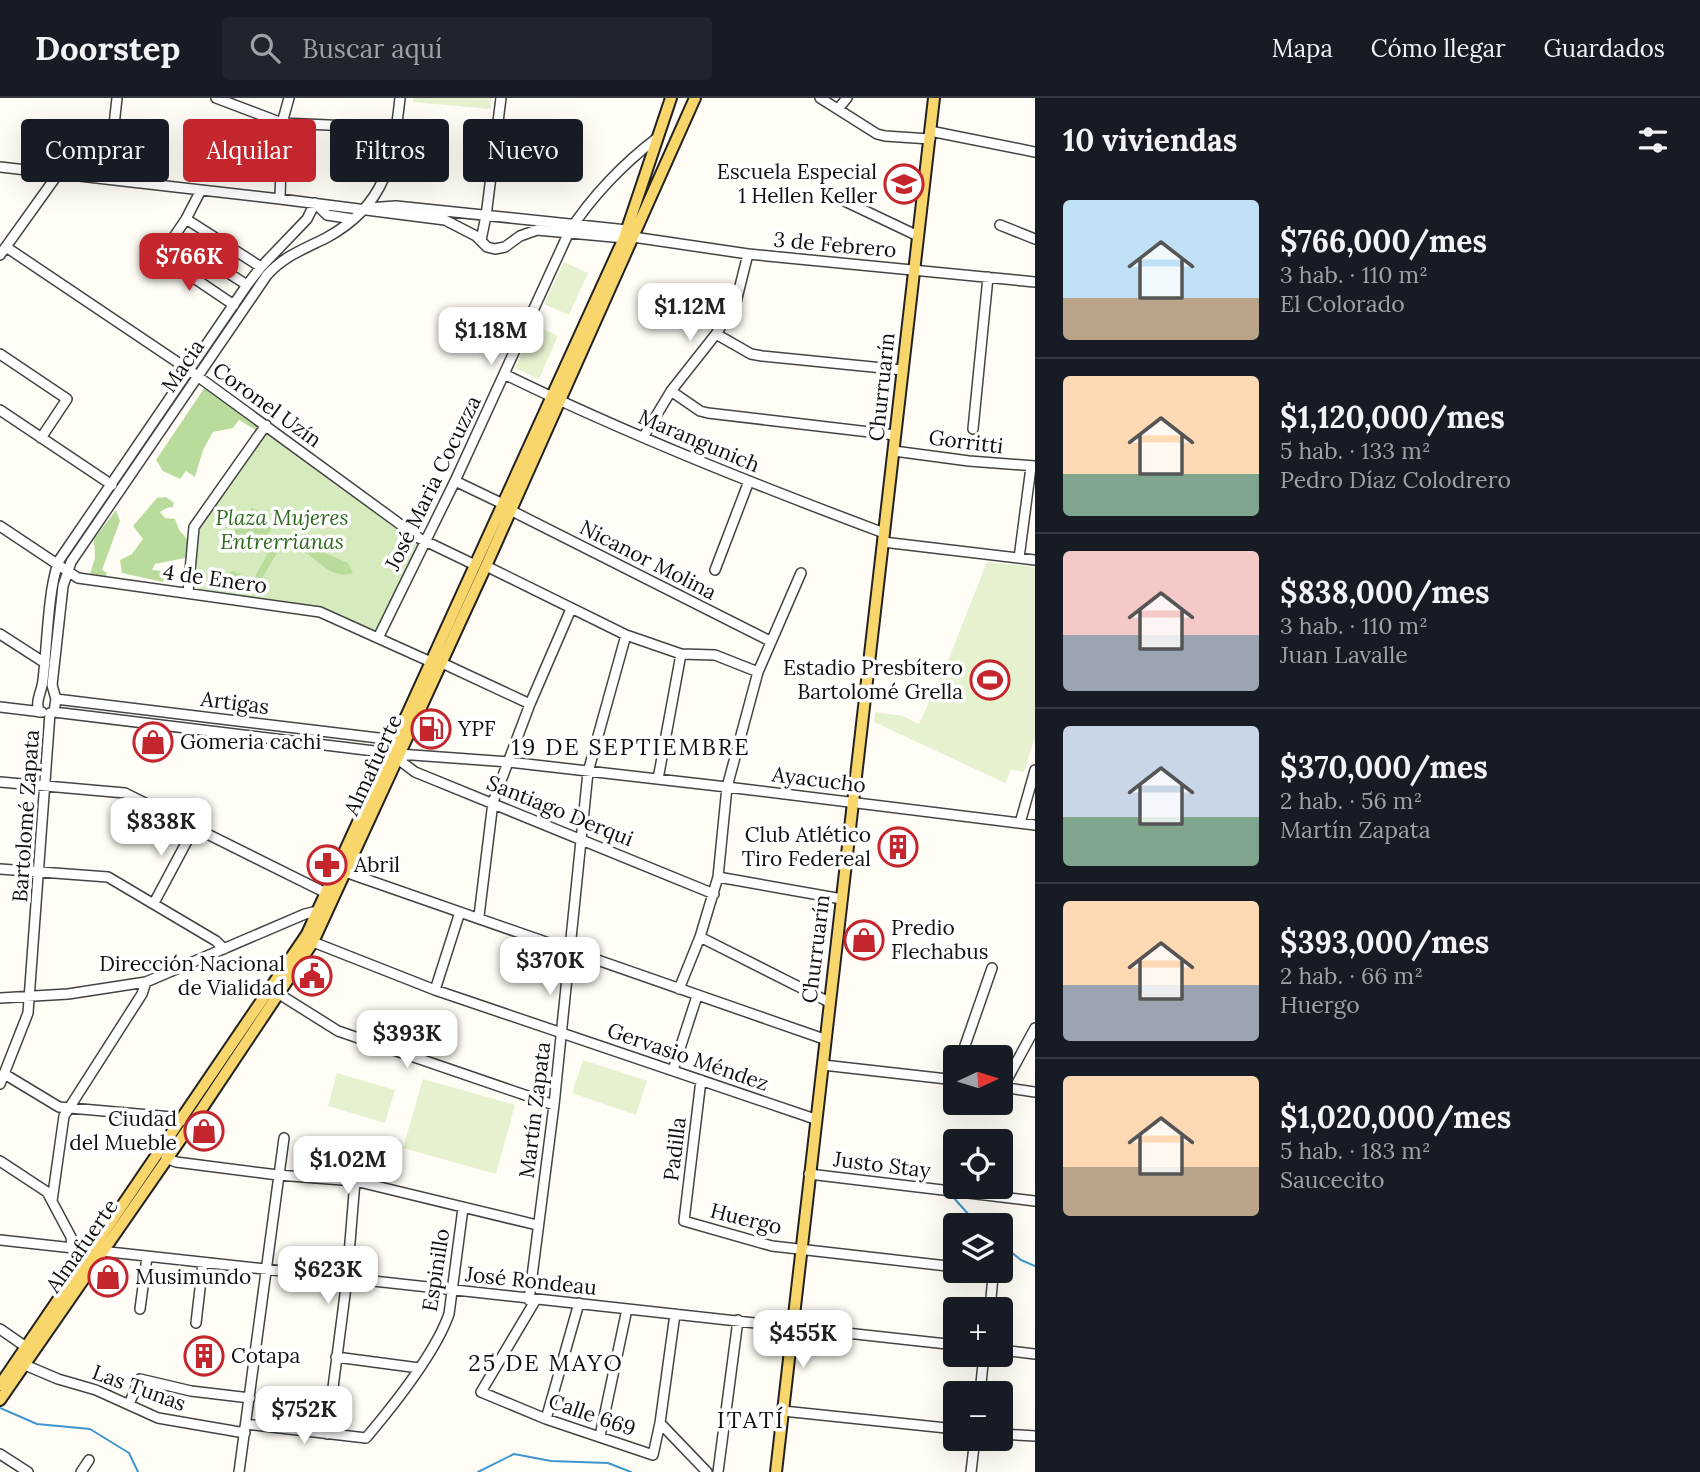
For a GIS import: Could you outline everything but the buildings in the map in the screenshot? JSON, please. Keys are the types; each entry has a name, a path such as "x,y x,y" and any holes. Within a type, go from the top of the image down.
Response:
{"main road":[{"path":"628,235 671,98"},
{"name":"Almafuerte","path":"0,1400 181,1121 301,945 394,754 628,235 695,98"},
{"name":"Churruarín","path":"776,1472 934,98"},
{"name":"Almafuerte","path":"0,1385 166,1158 313,942 394,754 395,740 436,663"}],"street":[{"path":"115,119 117,98"},
{"path":"216,98 271,119"},
{"path":"283,119 289,98"},
{"name":"Macia","path":"398,119 400,98"},
{"path":"481,240 501,98"},
{"path":"820,98 885,136 930,135 1035,152"},
{"path":"838,109 847,98"},
{"name":"José Maria Cocuzza","path":"378,638 571,228 636,154 659,137"},
{"path":"0,167 21,170"},
{"path":"0,255 52,182"},
{"path":"133,182 445,220 481,240 487,247 495,249 505,247 537,230 571,228"},
{"path":"280,182 280,199"},
{"name":"Macia","path":"39,712 37,704 57,565 193,373 273,269 294,252 328,236 353,219 364,209 382,182"},
{"path":"161,256 186,219 201,190"},
{"path":"836,197 918,236"},
{"path":"314,203 327,215 353,219"},
{"name":"Macia","path":"55,696 52,685 63,586 67,572 233,305 261,267 307,219 314,203"},
{"path":"364,209 396,206 506,217 571,228"},
{"path":"506,217 511,228 512,241"},
{"path":"186,219 261,267"},
{"path":"1000,225 1035,239"},
{"name":"3 de Febrero","path":"571,228 748,254 1035,282"},
{"name":"Coronel Uzín","path":"0,237 266,425 424,541 626,635 681,654 715,655 758,672"},
{"path":"174,238 247,285"},
{"path":"148,247 233,305"},
{"path":"644,436 671,391 716,334 736,302 748,254"},
{"path":"974,429 988,277"},
{"path":"716,334 751,354 903,370"},
{"path":"0,354 67,398 41,438"},
{"name":"Marangunich","path":"504,374 556,399 883,537 1035,559"},
{"path":"671,391 708,414 895,435"},
{"path":"0,410 112,485"},
{"path":"188,593 194,527 266,425"},
{"name":"Gorritti","path":"894,451 1033,466"},
{"path":"1019,558 1033,466"},
{"name":"Nicanor Molina","path":"454,481 770,641"},
{"path":"715,570 749,481"},
{"name":"4 de Enero","path":"0,526 78,578 320,612 530,704"},
{"path":"679,989 700,937 718,877 727,787 758,672 801,573"},
{"path":"479,916 493,802 530,704 571,609"},
{"path":"0,634 45,663"},
{"name":"Martín Zapata","path":"481,1392 532,1300 537,1225 554,1105 588,772 626,635"},
{"path":"658,779 681,654"},
{"name":"Artigas","path":"40,693 395,740"},
{"name":"Bartolomé Zapata","path":"0,1084 26,1019 30,998 55,696"},
{"path":"0,708 39,712"},
{"name":"Artigas","path":"39,712 394,754"},
{"name":"Ayacucho","path":"394,754 509,762 1035,825"},
{"name":"Santiago Derqui","path":"394,754 415,772 713,894"},
{"path":"1020,823 1035,770"},
{"path":"0,782 125,793 326,893"},
{"path":"154,903 194,828"},
{"path":"0,869 103,876 154,903 216,941 224,949"},
{"path":"345,872 460,912 479,916 697,996 824,1039"},
{"path":"718,877 842,898"},
{"path":"0,998 68,994 146,982 317,911"},
{"path":"435,990 460,912"},
{"path":"700,937 829,1002"},
{"name":"Gervasio Méndez","path":"313,942 435,990 815,1119"},
{"path":"965,1045 992,968"},
{"path":"52,1201 61,1126 68,1107 142,994 146,982"},
{"path":"279,994 338,1031 554,1105"},
{"path":"673,1070 697,996"},
{"path":"1013,1067 1035,1028"},
{"path":"822,1065 943,1076"},
{"path":"6,1074 54,1105 172,1117 181,1121"},
{"name":"Padilla","path":"684,1221 701,1080"},
{"path":"1013,1089 1035,1092"},
{"path":"239,1472 284,1138"},
{"path":"166,1158 176,1162 278,1175 355,1181 537,1225"},
{"path":"0,1161 43,1187 71,1237 72,1248"},
{"name":"Justo Stay","path":"809,1174 1035,1201"},
{"path":"327,1434 355,1181"},
{"name":"Espinillo","path":"366,1438 419,1368 444,1329 449,1314 463,1208"},
{"name":"Huergo","path":"684,1221 772,1245 943,1266"},
{"name":"José Rondeau","path":"0,1240 943,1343"},
{"path":"140,1309 147,1257"},
{"path":"195,1323 203,1263"},
{"path":"546,1419 579,1303"},
{"path":"600,1436 627,1309"},
{"path":"675,1314 660,1423 707,1472"},
{"path":"718,1472 738,1320"},
{"path":"0,1329 26,1347"},
{"path":"1013,1351 1035,1354"},
{"path":"336,1357 419,1368"},
{"name":"Las Tunas","path":"24,1365 129,1404 158,1418 366,1438"},
{"path":"129,1404 140,1379 191,1391 250,1398"},
{"name":"Calle 669","path":"481,1392 546,1419 653,1455 660,1423"},
{"path":"783,1411 943,1428"},
{"path":"1013,1435 1035,1436"},
{"path":"971,1472 973,1451"},
{"path":"0,1454 28,1472"},
{"path":"81,1472 89,1460"}],"green space":[{"path":"413,98 491,98 491,109 413,102"},
{"path":"564,262 588,273 569,315 544,304"},
{"path":"534,325 558,336 539,379 515,368"},
{"path":"205,387 261,426 256,430 239,420 233,428 213,432 203,450 195,477 186,471 180,479 163,471 156,460"},
{"name":"Plaza Mujeres Entrerrianas","path":"265,433 270,434 418,544 377,631 318,607 193,588 196,532"},
{"path":"166,497 174,503 173,507 160,512 165,518 175,519 179,530 188,540 185,558 155,564 152,570 164,571 169,580 163,582 122,573 120,560 132,554 143,539 133,526 157,498"},
{"path":"252,508 265,515 272,528 268,535 244,535 233,542 230,540 242,517"},
{"path":"116,510 120,521 102,570 107,573 106,576 90,574 95,558 94,539"},
{"path":"287,537 348,563 353,573 332,572 303,551 287,545 278,551 254,592 240,584 221,585 224,576 233,571 253,580 274,542"},
{"path":"987,562 1035,567 1035,737 1024,772 1011,770 1005,783 874,722 875,712 903,716 919,724 947,663"},
{"path":"583,1060 647,1081 636,1115 572,1093"},
{"path":"337,1073 395,1090 385,1123 328,1106"},
{"path":"423,1079 515,1105 496,1174 403,1148"}],"waterway":[{"path":"955,1199 967,1213"},
{"path":"1013,1254 1035,1266"},
{"path":"0,1408 37,1424 90,1429 129,1453 138,1472"},
{"path":"478,1472 514,1454 551,1461 608,1463 631,1472"}],"place":[{"name":"Escuela Especial 1 Hellen Keller","path":"904,184"},
{"name":"Estadio Presbítero Bartolomé Grella","path":"990,680"},
{"name":"YPF","path":"431,729"},
{"name":"Gomeria cachi","path":"153,742"},
{"name":"Club Atlético Tiro Federeal","path":"898,847"},
{"name":"Abril","path":"327,865"},
{"name":"Predio Flechabus","path":"864,940"},
{"name":"Dirección Nacional de Vialidad","path":"312,976"},
{"name":"Ciudad del Mueble","path":"204,1131"},
{"name":"Musimundo","path":"108,1277"},
{"name":"Cotapa","path":"204,1356"}],"district":[{"name":"19 DE SEPTIEMBRE","path":"631,747"},
{"name":"25 DE MAYO","path":"546,1363"},
{"name":"ITATÍ","path":"751,1420"}]}
